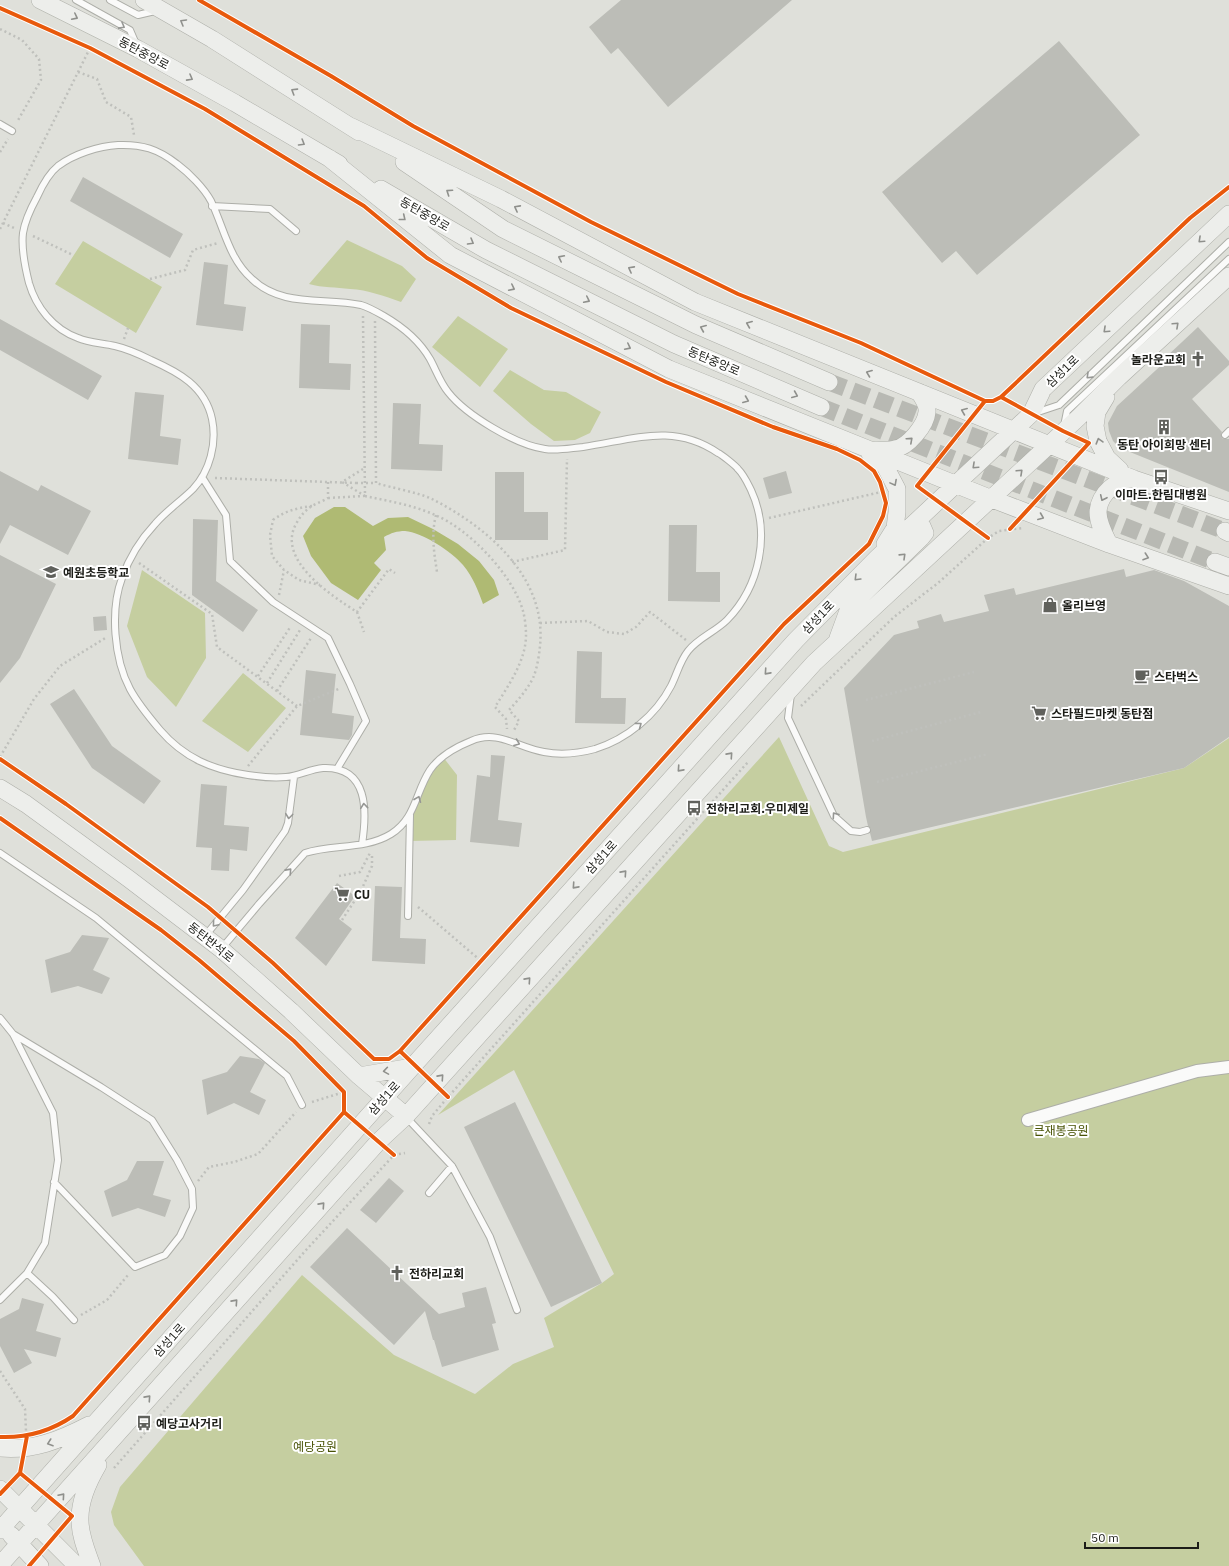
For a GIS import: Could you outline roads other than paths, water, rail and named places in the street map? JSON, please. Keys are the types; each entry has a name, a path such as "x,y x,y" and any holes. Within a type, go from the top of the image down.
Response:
{"street":[{"name":"동탄중앙로","path":"40,0 138,49 235,103 486,250 674,344 821,406"},
{"path":"144,0 212,39 350,126 503,229 696,325 829,382"},
{"path":"350,126 501,200 695,302 1134,479 1229,512"},
{"path":"329,158 450,255 669,369 992,499 1109,544 1229,586"},
{"name":"삼성1로","path":"1,1526 98,1420 790,646 877,558 1031,414 1043,389 1229,214"},
{"name":"삼성1로","path":"0,1565 379,1141 406,1116 791,688 838,640 992,499 1229,276"},
{"path":"1120,377 1097,412 1095,426 1098,441 1107,458 1134,479"},
{"path":"866,448 896,449 907,443 917,433 923,425 928,412 919,392"},
{"path":"866,448 885,466 897,489 895,528 877,558"},
{"path":"1109,544 1100,522 1098,510 1102,499 1107,490 1116,483 1134,479"},
{"path":"838,640 849,608 925,533 922,526 911,526"},
{"name":"동탄반석로","path":"0,788 26,804 129,879 221,949 291,1011 359,1076 406,1116"},
{"path":"359,1076 412,1067"},
{"path":"1028,1120 1197,1070 1229,1068"},
{"path":"0,1448 12,1449 26,1442 40,1446 53,1442 98,1420"},
{"path":"82,1566 83,1539 80,1521 84,1493 92,1475 115,1435"},
{"path":"0,1489 36,1525 82,1566"},
{"path":"1,1526 40,1566"},
{"path":"59,1566 64,1564 82,1566"}],"lane":[{"path":"76,0 130,30 138,49"},
{"path":"110,0 138,15 161,9"},
{"path":"0,124 12,131"},
{"path":"221,949 305,853 313,849 330,849 362,844 376,841 387,836 401,826 410,815 431,769 443,757 473,740 484,737 500,737 535,750 549,753 586,751 613,741 628,733 650,716 667,694 684,655 693,646 727,621 743,601 756,570 760,550 761,520 758,507 752,493 738,468 713,449 696,440 682,436 656,434 568,449 546,449 532,446 470,414 455,401 442,384 424,349 408,332 375,311 363,306 299,300 276,295 255,283 238,263 208,195 179,165 155,149 135,146 107,146 70,158 58,166 48,176 28,216 24,232 23,248 30,284 38,305 51,321 73,337 131,351 169,368 187,379 198,389 206,402 212,419 212,451 208,466 202,477 194,488 151,528 131,558 122,578 117,594 116,632 117,652 126,682 135,698 168,739 192,758 224,771 257,776 294,777 310,770 323,768 337,769 349,776 360,787 364,802 365,816 362,844"},
{"path":"212,206 270,208 296,231"},
{"path":"1031,414 1059,405 1229,242"},
{"path":"1063,431 1066,411 1229,259"},
{"path":"1120,377 1156,327"},
{"path":"202,477 226,516 230,561 277,604 328,638 350,684 366,721 337,769"},
{"path":"791,688 788,718 834,816 851,831 860,832 867,830"},
{"path":"204,936 243,890 284,831 288,823 294,777"},
{"path":"408,916 410,815"},
{"path":"0,853 96,918 287,1076 302,1105"},
{"path":"0,1018 13,1034 53,1113 58,1160 45,1243 27,1273 0,1300"},
{"path":"13,1034 101,1087 152,1120 178,1160 192,1189 193,1208 180,1236 164,1255 135,1267 54,1182"},
{"path":"406,1116 452,1166 490,1238 517,1310"},
{"path":"429,1193 452,1166"},
{"path":"27,1273 53,1297 74,1320"}],"tunnel":[{"path":"829,382 1225,531"},
{"path":"821,407 1215,562"}],"place":[{"name":"놀라운교회","path":"1198,359"},
{"name":"동탄 아이희망 센터","path":"1164,427"},
{"name":"이마트.한림대병원","path":"1161,477"},
{"name":"예원초등학교","path":"51,572"},
{"name":"올리브영","path":"1050,605"},
{"name":"스타벅스","path":"1142,676"},
{"name":"스타필드마켓 동탄점","path":"1039,713"},
{"name":"전하리교회.우미제일","path":"694,808"},
{"name":"CU","path":"342,894"},
{"name":"전하리교회","path":"397,1273"},
{"name":"예당고사거리","path":"144,1423"}],"park label":[{"name":"큰재봉공원","path":"1061,1130"},
{"name":"예당공원","path":"315,1446"}]}
